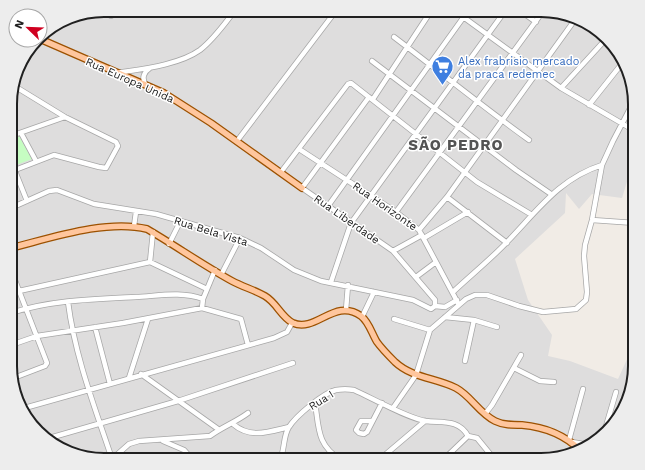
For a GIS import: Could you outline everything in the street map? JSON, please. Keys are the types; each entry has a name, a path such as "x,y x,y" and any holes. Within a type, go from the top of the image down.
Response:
{"main road":[{"name":"Rua Europa Unida","path":"48,44 164,94 185,106 237,141"},
{"name":"Rua Liberdade","path":"237,141 302,188"},
{"path":"17,247 97,229 134,226 153,232 169,244 244,288 264,295 274,302 284,316 299,325 308,324 326,315 346,310 362,317 378,343 397,364 416,375 457,388 494,421 504,424 544,428 570,441 575,446"}],"street":[{"path":"116,73 150,67 179,59 199,50 221,29 230,17"},
{"path":"237,141 331,17"},
{"path":"302,188 371,98 427,17"},
{"path":"328,206 346,179 412,90 429,63 464,17 537,72 588,105 628,127"},
{"path":"330,282 351,223 501,17"},
{"path":"529,17 536,22"},
{"path":"396,212 441,152 512,52 539,17"},
{"path":"419,230 448,197 465,171 572,23"},
{"path":"394,37 429,63 476,102 529,140"},
{"path":"561,88 602,43"},
{"path":"372,61 484,146 552,194"},
{"path":"147,86 143,78 145,72 150,67"},
{"path":"588,105 619,67"},
{"path":"281,172 348,84 355,84 392,116 441,152 486,188 532,215"},
{"path":"17,169 54,155 106,168 117,149 116,142 65,117 19,89"},
{"path":"393,408 416,375 430,330 466,299 481,294 531,310 555,312 576,309 586,300 587,292 584,245 592,220 602,165 628,112"},
{"path":"17,134 65,117"},
{"path":"21,133 36,161"},
{"name":"Rua Horizonte","path":"299,149 396,212 419,230 459,305"},
{"path":"453,292 507,243 552,194 576,176 602,165"},
{"path":"17,175 27,201"},
{"name":"Rua Liberdade","path":"302,188 393,251 435,300 435,306"},
{"name":"Rua Bela Vista","path":"17,205 49,191 57,190 94,204 136,212 156,214 240,238 261,248 294,270 330,282 413,300 431,309 435,306"},
{"path":"448,197 507,243"},
{"path":"134,226 136,212"},
{"path":"393,251 468,212"},
{"path":"592,220 628,223"},
{"path":"169,244 180,222"},
{"path":"150,262 153,232"},
{"path":"222,274 240,238"},
{"path":"19,291 150,262 207,289"},
{"path":"416,277 436,262"},
{"path":"202,308 203,299 215,270"},
{"path":"346,310 348,285"},
{"path":"17,286 48,363 45,366 18,376"},
{"path":"362,317 374,292"},
{"path":"17,311 26,308 68,302 166,294 192,296 203,299"},
{"path":"435,306 444,307 457,300"},
{"path":"68,302 72,330 109,453"},
{"path":"17,344 37,336 148,319 202,308 241,318 248,345"},
{"path":"445,317 474,320 497,327"},
{"path":"129,378 148,319"},
{"path":"394,319 430,330"},
{"path":"465,361 474,320"},
{"path":"28,407 141,374 281,336 287,332 292,322"},
{"path":"95,327 110,384"},
{"path":"485,414 521,355"},
{"path":"54,437 178,401 293,363"},
{"path":"514,368 540,381 554,382"},
{"path":"141,374 218,429"},
{"path":"580,443 570,441 583,389"},
{"name":"Rua I","path":"289,427 315,402 334,390 354,390 425,421 455,424 461,427 468,436 477,438 489,453"},
{"path":"607,422 616,392"},
{"path":"315,402 322,440 326,449 331,453"},
{"path":"372,421 382,403"},
{"path":"119,453 129,444 139,441 210,436 218,429 233,424 248,413"},
{"path":"387,453 425,421"},
{"path":"233,424 247,433 289,427 282,453"},
{"path":"450,453 468,436"},
{"path":"161,440 173,444 187,453"}],"shaded area":[{"path":"98,17 547,17 569,22 584,29 594,35 610,51 619,66 625,82 628,98 628,178 622,198 592,194 579,209 566,193 565,213 515,259 528,300 552,335 548,356 570,361 618,379 628,357 626,383 619,404 610,419 598,431 579,444 563,450 552,452 98,453 82,450 61,441 51,435 35,419 24,399 17,372 17,104 20,82 29,61 38,48 48,48 48,38 56,32 66,26 82,20"}],"green space":[{"path":"19,136 32,159 17,165 17,137"}],"place":[{"name":"Alex frabrisio mercado da praca redemec","path":"442,86"}],"district":[{"name":"SÃO PEDRO","path":"456,145"}]}
